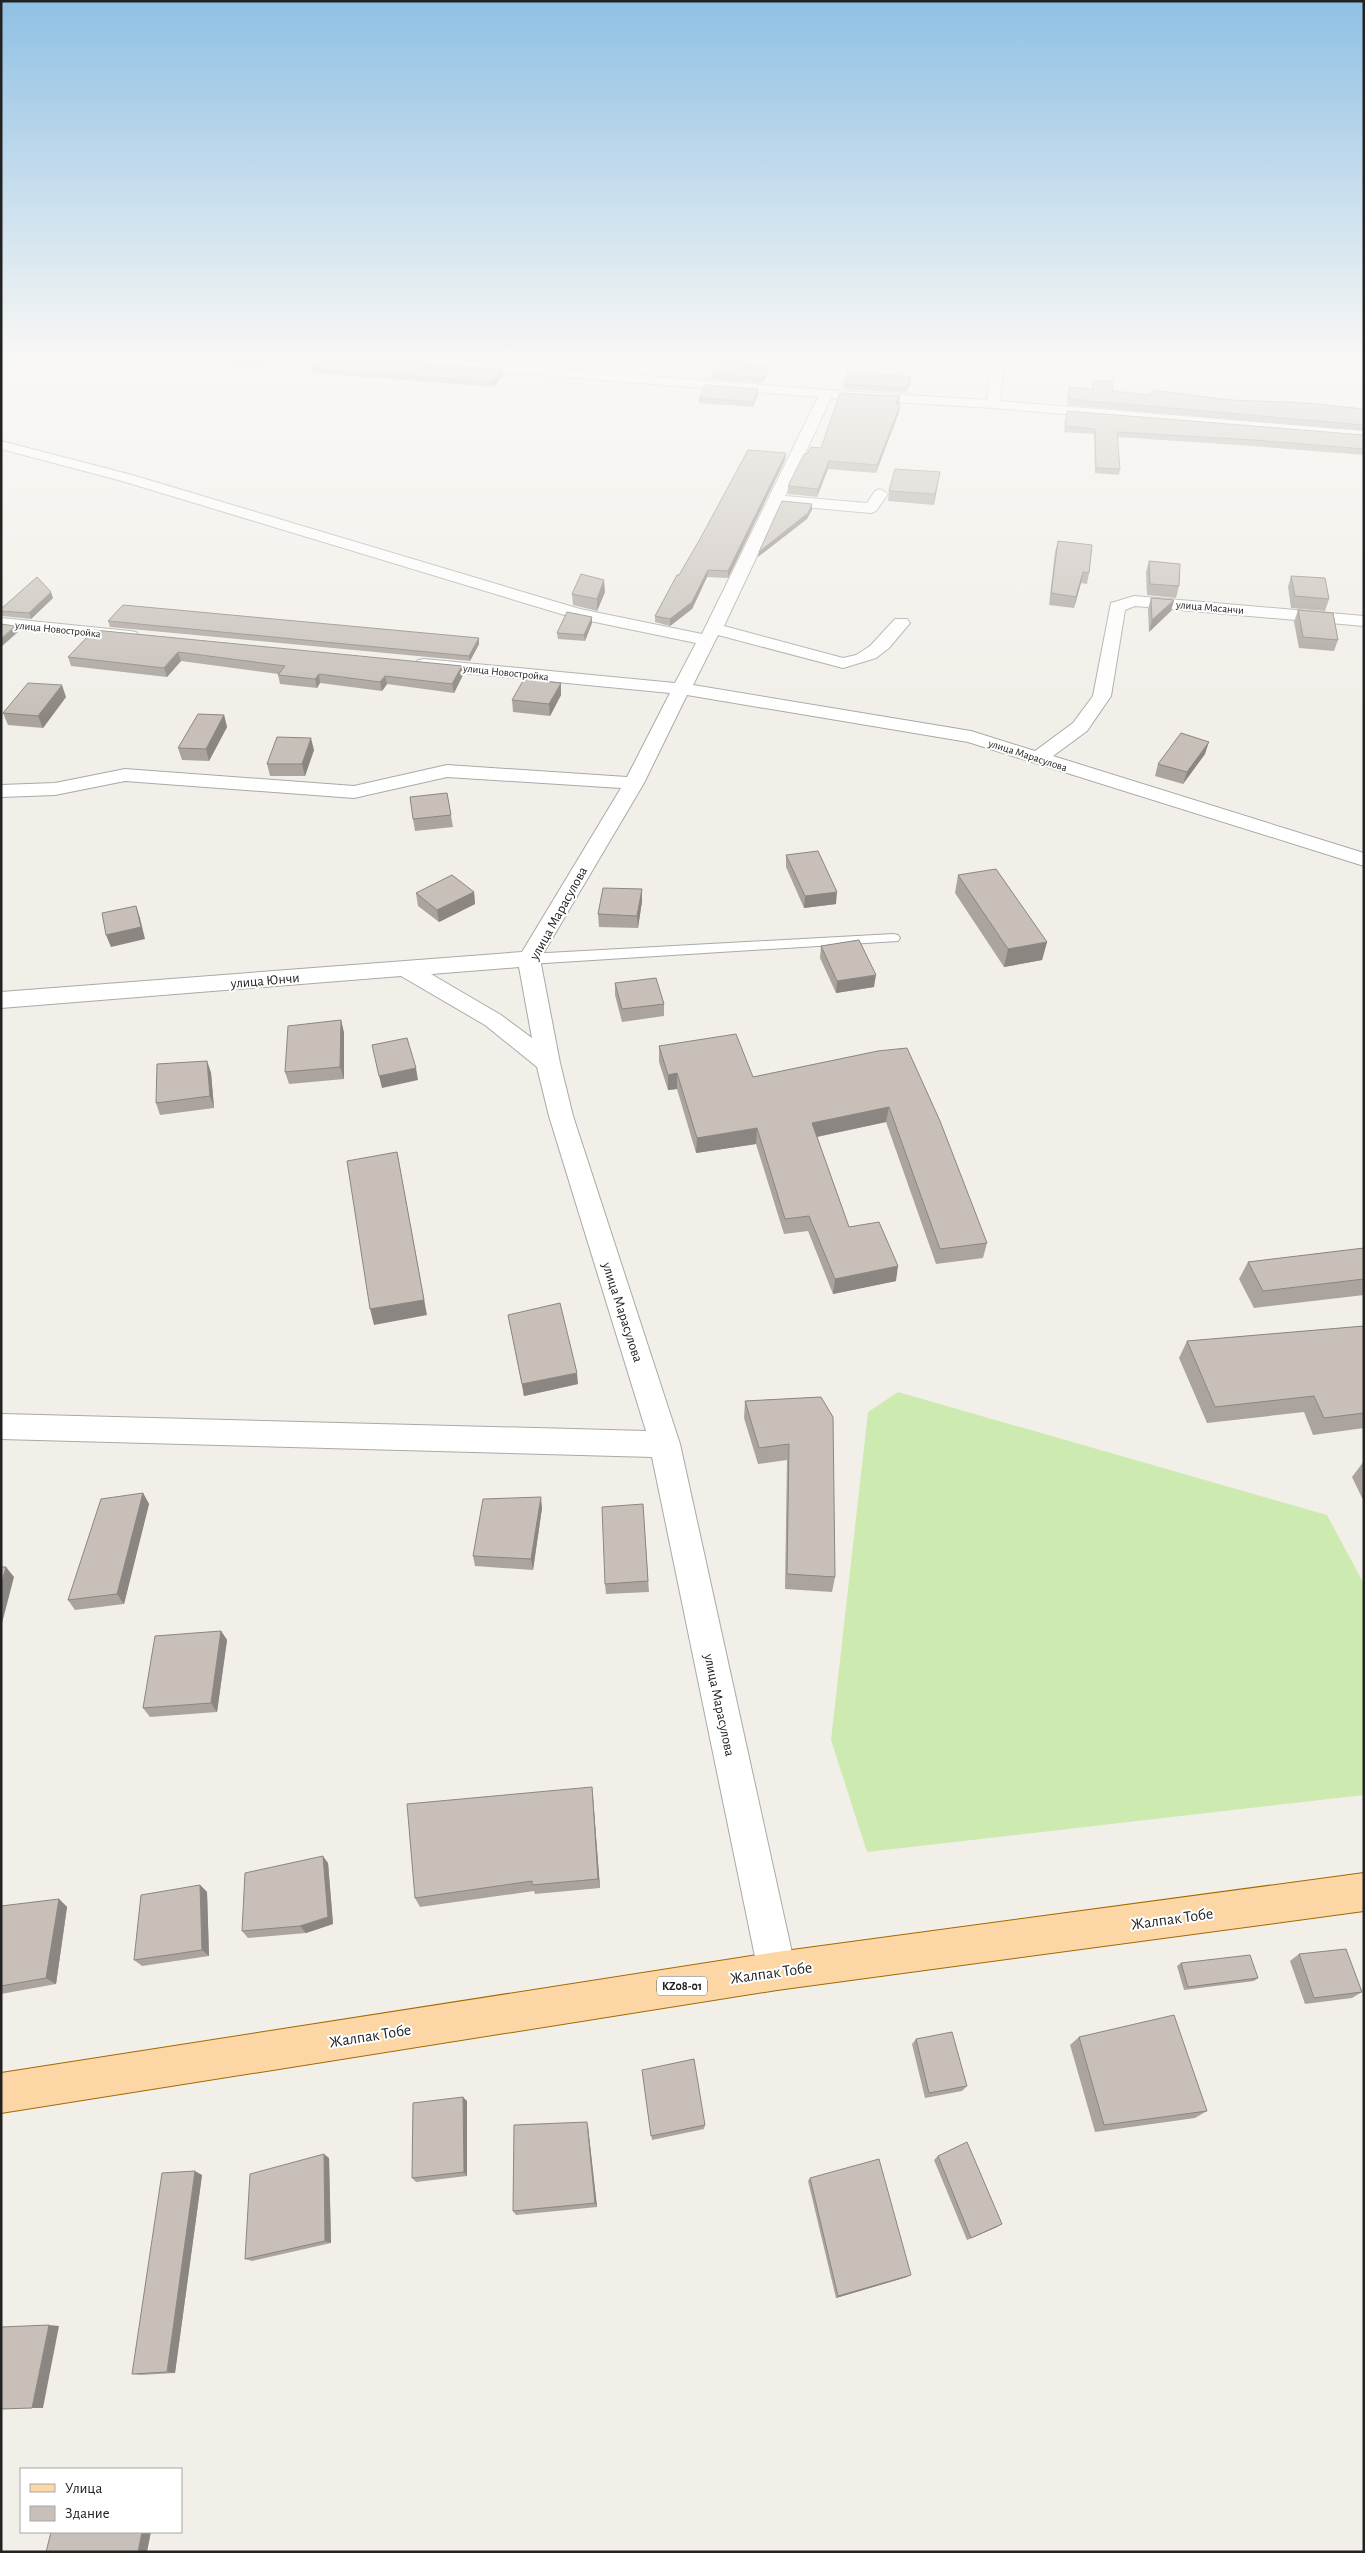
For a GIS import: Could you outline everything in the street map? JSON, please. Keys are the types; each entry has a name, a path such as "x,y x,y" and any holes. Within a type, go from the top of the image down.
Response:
{"main road":[{"name":"Жалпак Тобе","path":"1,2093 777,1971 1364,1892"}],"street":[{"path":"129,479 577,612 710,634 843,663 859,661 879,649 901,623"},
{"name":"улица Марасулова","path":"777,1971 665,1444 561,1116 548,1063 528,960 634,783 710,634 785,479"},
{"path":"775,500 871,508 880,494"},
{"name":"улица Масанчи","path":"1038,758 1080,727 1102,696 1117,607 1125,603 1134,601 1364,621"},
{"name":"улица Новостройка","path":"1,623 149,637"},
{"name":"улица Новостройка","path":"406,662 682,689"},
{"name":"улица Марасулова","path":"682,689 971,736 1364,860"},
{"path":"1,791 55,789 125,775 354,792 447,771 634,783"},
{"name":"улица Юнчи","path":"1,1000 528,960"},
{"path":"404,968 493,1020 548,1063"},
{"path":"2,1427 665,1444"}],"lane":[{"path":"528,960 893,938"}],"green space":[{"path":"898,1392 1327,1515 1364,1584 1364,1795 867,1852 831,1740 868,1412"}],"building":[{"path":"732,479 773,479 728,571 708,570 692,602 670,619 655,616 677,575 679,575"},
{"path":"791,479 822,479 818,489 788,486"},
{"path":"892,479 938,479 935,494 889,491"},
{"path":"782,501 812,504 808,513 759,552"},
{"path":"1058,541 1092,545 1089,573 1083,572 1076,597 1051,593"},
{"path":"1149,561 1180,564 1179,586 1150,584"},
{"path":"581,574 604,580 597,599 572,594"},
{"path":"1291,576 1325,578 1329,599 1295,596"},
{"path":"37,577 51,592 29,613 1,611 1,609"},
{"path":"1151,598 1174,600 1152,620"},
{"path":"123,605 479,638 469,656 108,621"},
{"path":"1298,610 1333,613 1338,640 1303,637"},
{"path":"567,612 592,617 584,635 557,633"},
{"path":"1,624 15,626 1,639"},
{"path":"94,630 462,666 452,684 385,676 380,682 319,674 315,679 278,675 285,666 178,652 164,668 68,657"},
{"path":"524,679 561,683 549,704 512,700"},
{"path":"28,683 62,685 38,716 3,713"},
{"path":"198,714 224,715 206,749 178,748"},
{"path":"1181,733 1209,742 1187,772 1158,764"},
{"path":"277,737 311,738 302,764 267,764"},
{"path":"447,793 451,815 413,819 410,797"},
{"path":"818,851 837,892 805,896 786,855"},
{"path":"996,869 1047,942 1008,949 958,875"},
{"path":"452,875 474,892 437,910 416,893"},
{"path":"603,888 642,889 637,916 598,914"},
{"path":"136,906 141,927 106,935 102,913"},
{"path":"859,940 876,975 837,981 821,946"},
{"path":"656,978 664,1004 622,1009 615,983"},
{"path":"341,1020 340,1067 285,1072 288,1026"},
{"path":"736,1034 753,1077 878,1051 907,1048 940,1121 987,1243 940,1249 889,1107 812,1123 849,1227 879,1222 898,1266 835,1279 809,1216 785,1219 757,1128 697,1138 677,1073 668,1075 659,1046"},
{"path":"407,1038 416,1068 379,1076 372,1045"},
{"path":"207,1061 210,1096 156,1103 157,1064"},
{"path":"397,1152 424,1300 370,1309 347,1161"},
{"path":"1364,1248 1364,1279 1263,1291 1248,1262"},
{"path":"560,1303 577,1373 522,1384 508,1315"},
{"path":"1364,1326 1364,1413 1324,1418 1314,1396 1215,1407 1187,1341"},
{"path":"821,1397 833,1417 835,1577 787,1574 789,1444 759,1448 745,1401"},
{"path":"143,1493 117,1594 68,1600 101,1499"},
{"path":"541,1497 531,1559 473,1556 483,1499"},
{"path":"643,1504 648,1581 605,1584 602,1507"},
{"path":"1,1567 6,1567 1,1585"},
{"path":"221,1631 211,1703 143,1708 155,1636"},
{"path":"592,1787 598,1879 532,1885 532,1881 415,1898 407,1804"},
{"path":"323,1856 328,1917 300,1926 242,1931 245,1873"},
{"path":"200,1885 202,1950 134,1960 141,1895"},
{"path":"59,1899 46,1978 1,1986 1,1906"},
{"path":"1346,1949 1362,1992 1314,1998 1299,1954"},
{"path":"1250,1955 1258,1978 1188,1987 1181,1963"},
{"path":"1174,2015 1207,2111 1104,2125 1079,2037"},
{"path":"952,2032 967,2086 929,2093 916,2039"},
{"path":"694,2059 705,2125 651,2136 642,2070"},
{"path":"463,2097 464,2172 412,2178 413,2103"},
{"path":"587,2122 595,2203 513,2211 514,2125"},
{"path":"967,2142 1002,2224 971,2238 938,2156"},
{"path":"324,2154 325,2241 245,2259 250,2174"},
{"path":"879,2159 911,2275 838,2296 810,2178"},
{"path":"195,2171 167,2372 132,2374 162,2173"},
{"path":"49,2325 32,2408 1,2409 1,2327"},
{"path":"51,2533 142,2533 138,2552 46,2552"}]}
